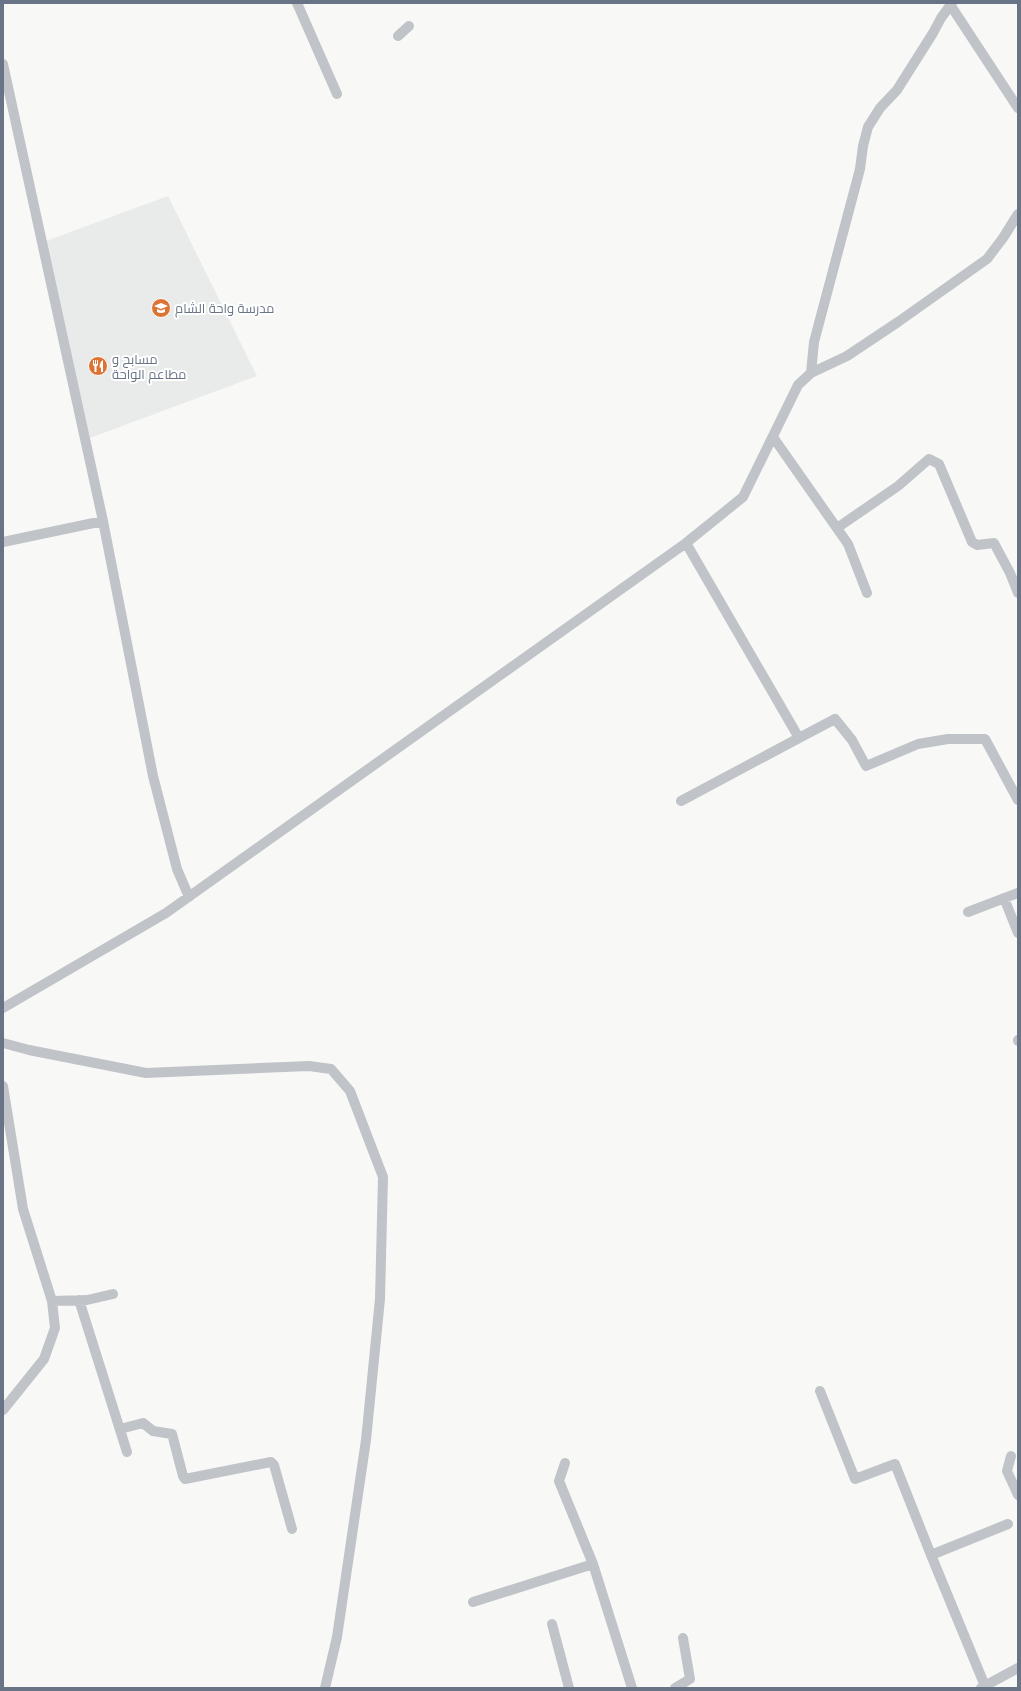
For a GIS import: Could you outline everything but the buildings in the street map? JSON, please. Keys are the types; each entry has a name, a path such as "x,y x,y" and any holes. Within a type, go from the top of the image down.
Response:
{"street":[{"path":"297,3 337,94"},
{"path":"811,372 814,342 860,169 863,146 868,127 880,108 897,90 941,18 952,4 1018,108"},
{"path":"398,36 409,26"},
{"path":"3,64 103,521 153,776 177,869 189,897"},
{"path":"3,1008 166,913 686,543 743,497 798,385 811,372 847,356 987,259 1003,238 1018,214"},
{"path":"772,437 837,528 852,552 867,593"},
{"path":"837,528 898,486 929,459 933,460 939,464 945,475 972,542 977,545 994,543 1018,593"},
{"path":"3,542 103,521"},
{"path":"686,543 799,738"},
{"path":"681,801 835,719 852,740 866,766 918,744 948,739 986,739 1018,800"},
{"path":"968,912 1018,893"},
{"path":"1004,898 1018,933"},
{"path":"3,1043 29,1050 146,1073 309,1066 330,1069 350,1091 383,1177 380,1299 366,1440 337,1637 325,1688"},
{"path":"3,1086 24,1209 52,1301 56,1328 44,1359 3,1410"},
{"path":"52,1301 94,1299 113,1294"},
{"path":"79,1300 127,1452"},
{"path":"820,1391 855,1479 895,1464 983,1687 1018,1668"},
{"path":"120,1429 143,1423 153,1431 172,1434 185,1479 268,1461 271,1462 274,1466 292,1530"},
{"path":"1011,1456 1007,1471 1018,1495"},
{"path":"565,1463 559,1481 593,1564 632,1688"},
{"path":"931,1555 1008,1524"},
{"path":"473,1602 593,1564"},
{"path":"552,1624 569,1688"},
{"path":"675,1688 690,1679 683,1638"}],"shaded area":[{"path":"168,196 257,376 90,438 46,241"}],"place":[{"name":"مدرسة واحة الشام","path":"161,308"},
{"name":"مسابح و مطاعم الواحة","path":"98,366"}]}
